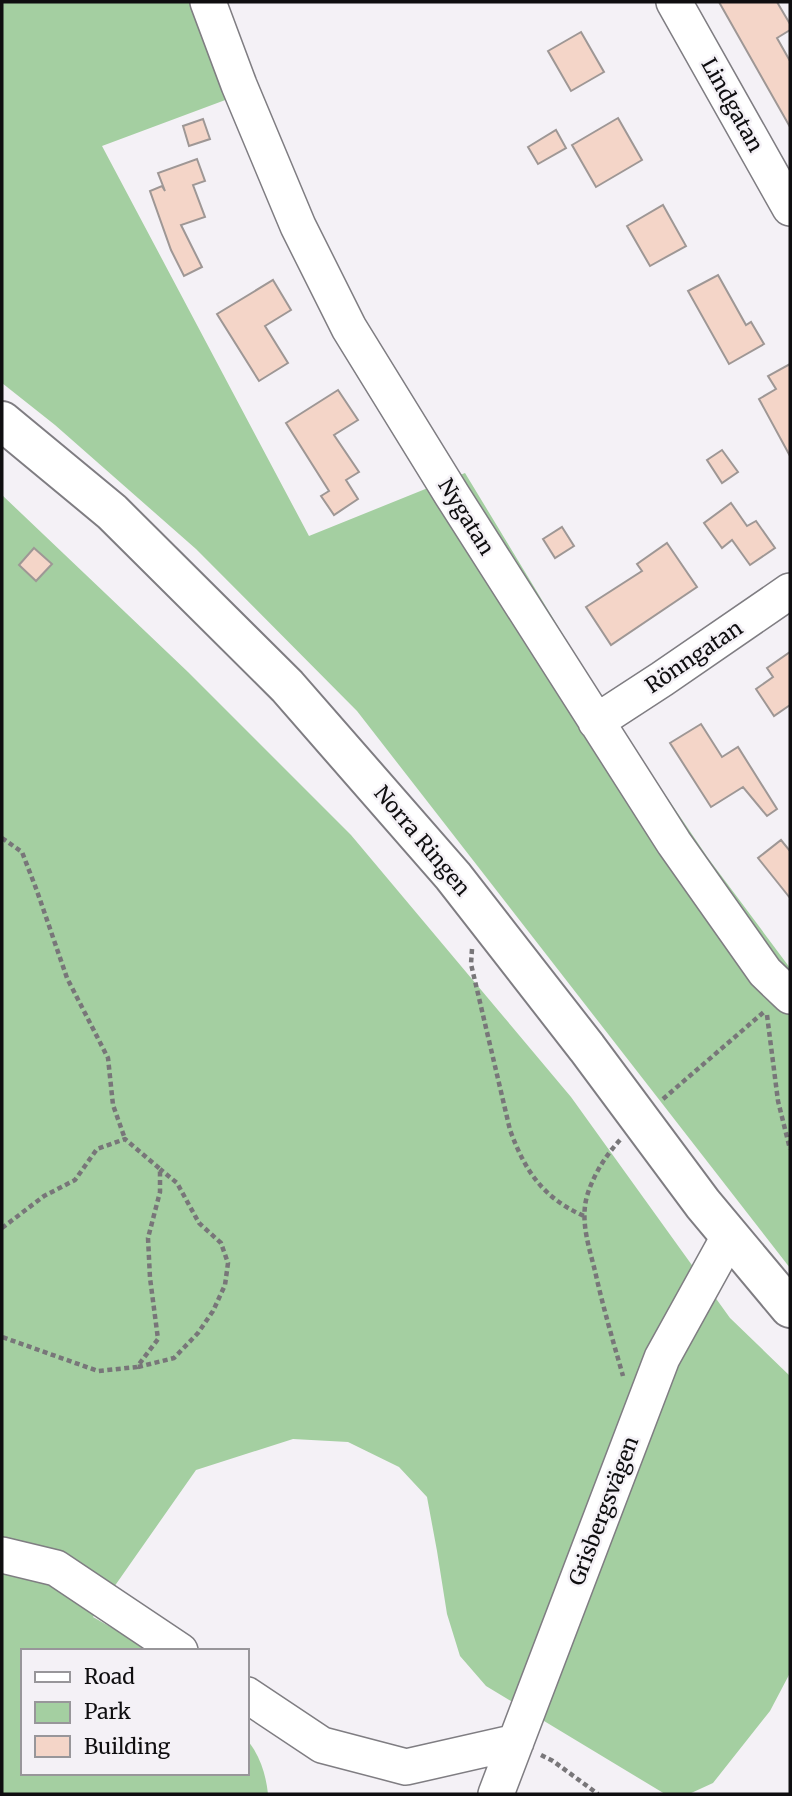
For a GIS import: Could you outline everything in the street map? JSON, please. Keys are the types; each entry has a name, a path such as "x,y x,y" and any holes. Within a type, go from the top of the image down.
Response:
{"main road":[{"name":"Norra Ringen","path":"2,421 112,513 287,686 453,876 704,1204 790,1308"}],"street":[{"name":"Nygatan","path":"208,2 239,85 298,226 349,328 674,843 765,972 790,996"},
{"name":"Lindgatan","path":"674,2 790,208"},
{"name":"Rönngatan","path":"596,722 662,680 790,591"},
{"name":"Grisbergsvägen","path":"496,1794 662,1358 730,1235"},
{"path":"2,1555 56,1568 177,1649"},
{"path":"248,1696 322,1745 406,1767 516,1742"}],"path":[{"path":"2,838 22,852 67,978 108,1058 113,1105 125,1139 177,1184 199,1223 221,1243 228,1263 225,1285 213,1311 198,1334 174,1357 137,1367 98,1371 2,1337"},
{"path":"483,915 474,938 471,964 510,1130 523,1163 540,1188 560,1204 584,1216"},
{"path":"660,1101 766,1010 778,1101 790,1149"},
{"path":"623,1377 586,1236 584,1216 587,1196 599,1168 625,1135"},
{"path":"2,1228 44,1196 75,1180 97,1149 125,1139"},
{"path":"137,1367 158,1339 148,1238 160,1192 160,1169"},
{"path":"516,1742 553,1761 598,1794"}],"green space":[{"path":"2,2 192,2 228,99 102,146 309,536 465,473 616,722 708,858 790,968 790,1268 357,711 196,549 55,425 2,383"},
{"path":"2,495 188,672 351,835 571,1097 730,1318 790,1376 790,1673 770,1711 713,1783 689,1794 665,1794 486,1686 460,1656 447,1614 427,1497 399,1467 348,1442 293,1439 196,1470 93,1617 149,1649 21,1649 21,1775 248,1775 248,1742 262,1766 268,1794 2,1794"}],"building":[{"path":"719,2 777,2 790,24 790,30 777,38 790,61 790,127"},
{"path":"581,32 604,72 571,91 548,51"},
{"path":"618,118 642,160 596,187 572,145"},
{"path":"203,119 210,139 189,146 183,126"},
{"path":"556,130 566,148 538,164 528,147"},
{"path":"197,159 205,181 193,185 205,217 181,225 202,267 184,276 171,250 150,191 162,186 165,191 158,173"},
{"path":"663,205 686,246 650,266 627,226"},
{"path":"718,275 746,325 751,322 764,344 729,364 688,291"},
{"path":"273,280 291,310 265,326 288,363 259,381 217,314"},
{"path":"790,364 790,456 759,399 776,389 768,376"},
{"path":"338,390 358,420 334,435 359,472 346,480 358,499 334,515 321,496 329,491 286,423"},
{"path":"722,450 738,472 722,483 707,460"},
{"path":"731,503 747,526 756,521 775,548 750,565 732,540 722,548 704,523"},
{"path":"562,527 574,546 555,558 543,539"},
{"path":"667,543 697,587 611,645 586,607 642,571 637,564"},
{"path":"34,548 52,564 36,581 19,565"},
{"path":"790,652 790,705 774,716 756,689 773,677 767,668"},
{"path":"701,724 722,757 738,747 777,809 767,816 743,787 711,807 670,743"},
{"path":"781,840 790,851 790,898 758,858"}]}
